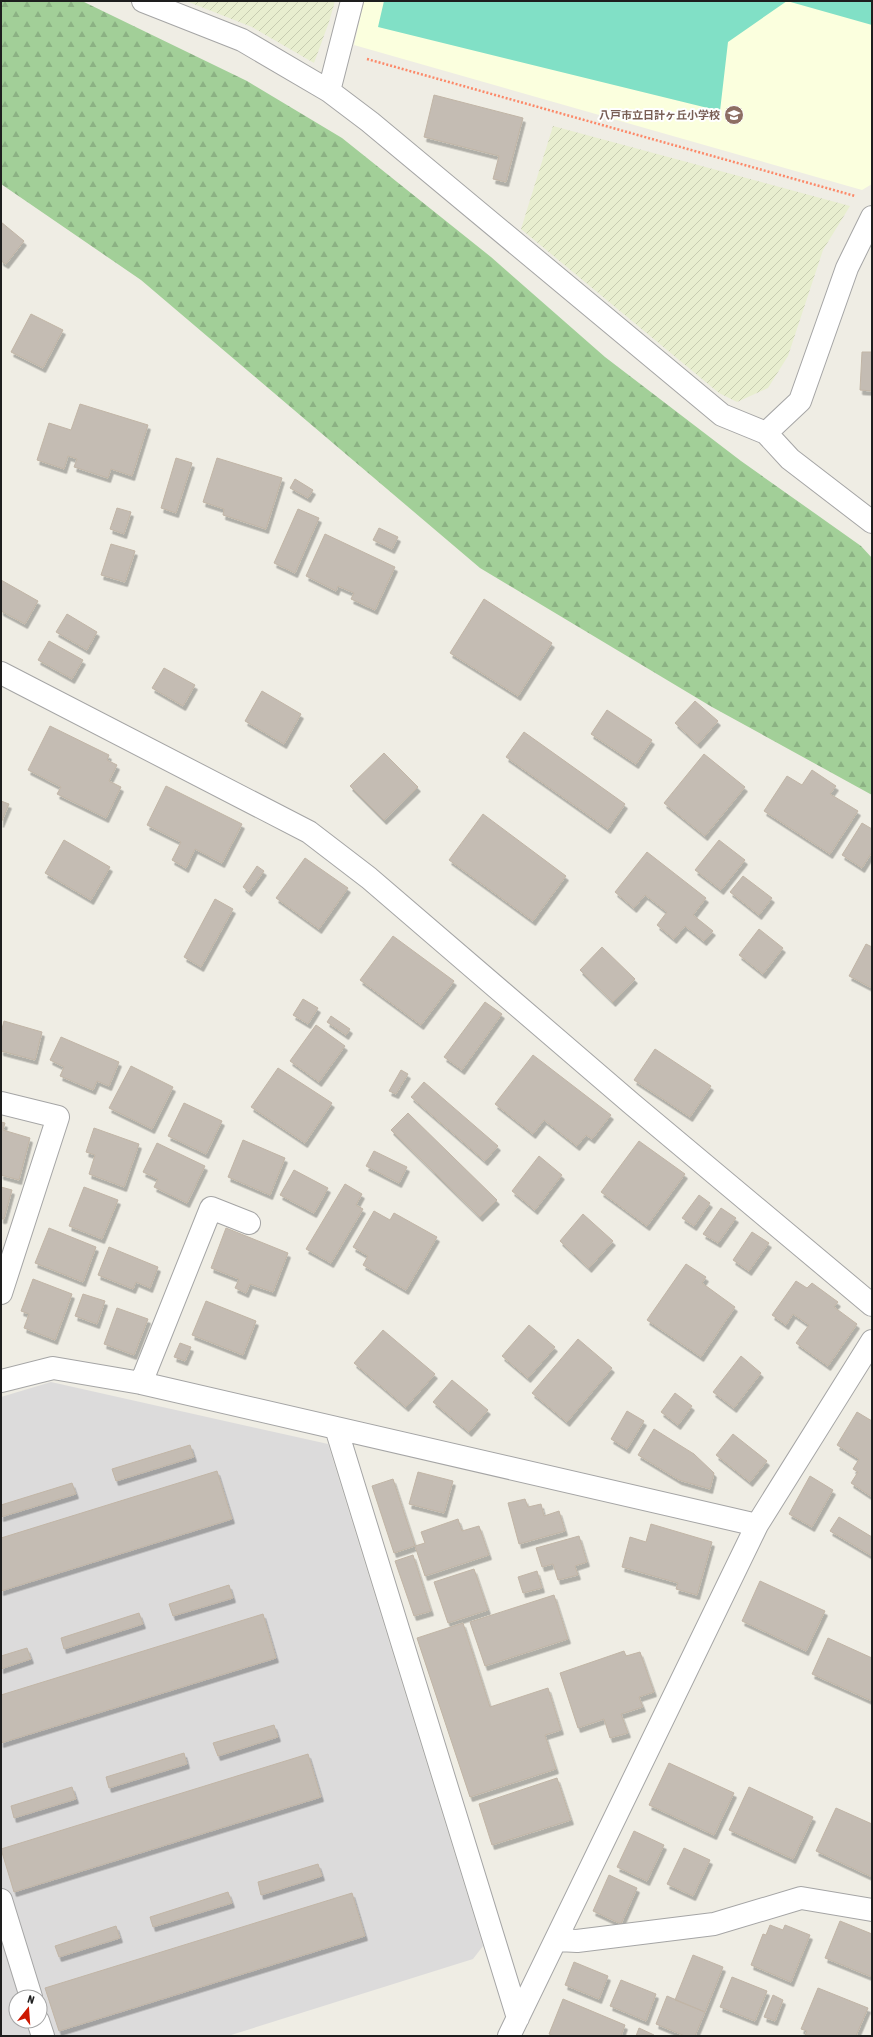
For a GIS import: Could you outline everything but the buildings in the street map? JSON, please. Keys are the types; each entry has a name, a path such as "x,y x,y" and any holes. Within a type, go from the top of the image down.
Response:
{"street":[{"path":"143,1 242,40 329,92 370,122 722,415 766,433 790,459 872,522"},
{"path":"329,92 352,1"},
{"path":"766,433 800,401 847,268 872,217"},
{"path":"1,673 308,832 369,878 638,1109 872,1306"},
{"path":"1,1102 58,1117 1,1293"},
{"path":"141,1384 211,1208 249,1223"},
{"path":"514,2027 558,1940 757,1525 872,1341"},
{"path":"1,1381 53,1368 141,1384 757,1525"},
{"path":"336,1428 514,2027"},
{"path":"558,1940 577,1941 714,1924 801,1898 872,1910"},
{"path":"1,1900 6,1932 28,1989"}],"path":[{"path":"339,51 861,198"}],"shaded area":[{"path":"186,1 335,1 314,63 252,27"},
{"name":"八戸市立日計ヶ丘小学校","path":"364,1 872,1 872,184 862,190 354,45"},
{"path":"553,126 850,206 823,250 788,356 768,388 737,402 719,393 521,229"},
{"path":"51,1382 328,1444 483,1946 473,1959 228,2036 1,2036 1,1397"}],"green space":[{"path":"1,1 82,1 247,81 342,138 491,257 605,357 741,461 861,546 872,558 872,795 712,707 480,568 141,280 1,184"},
{"path":"384,1 787,1 728,42 720,111 378,27"},
{"path":"787,1 872,1 872,25"}],"place":[{"name":"八戸市立日計ヶ丘小学校","path":"734,115"}]}
